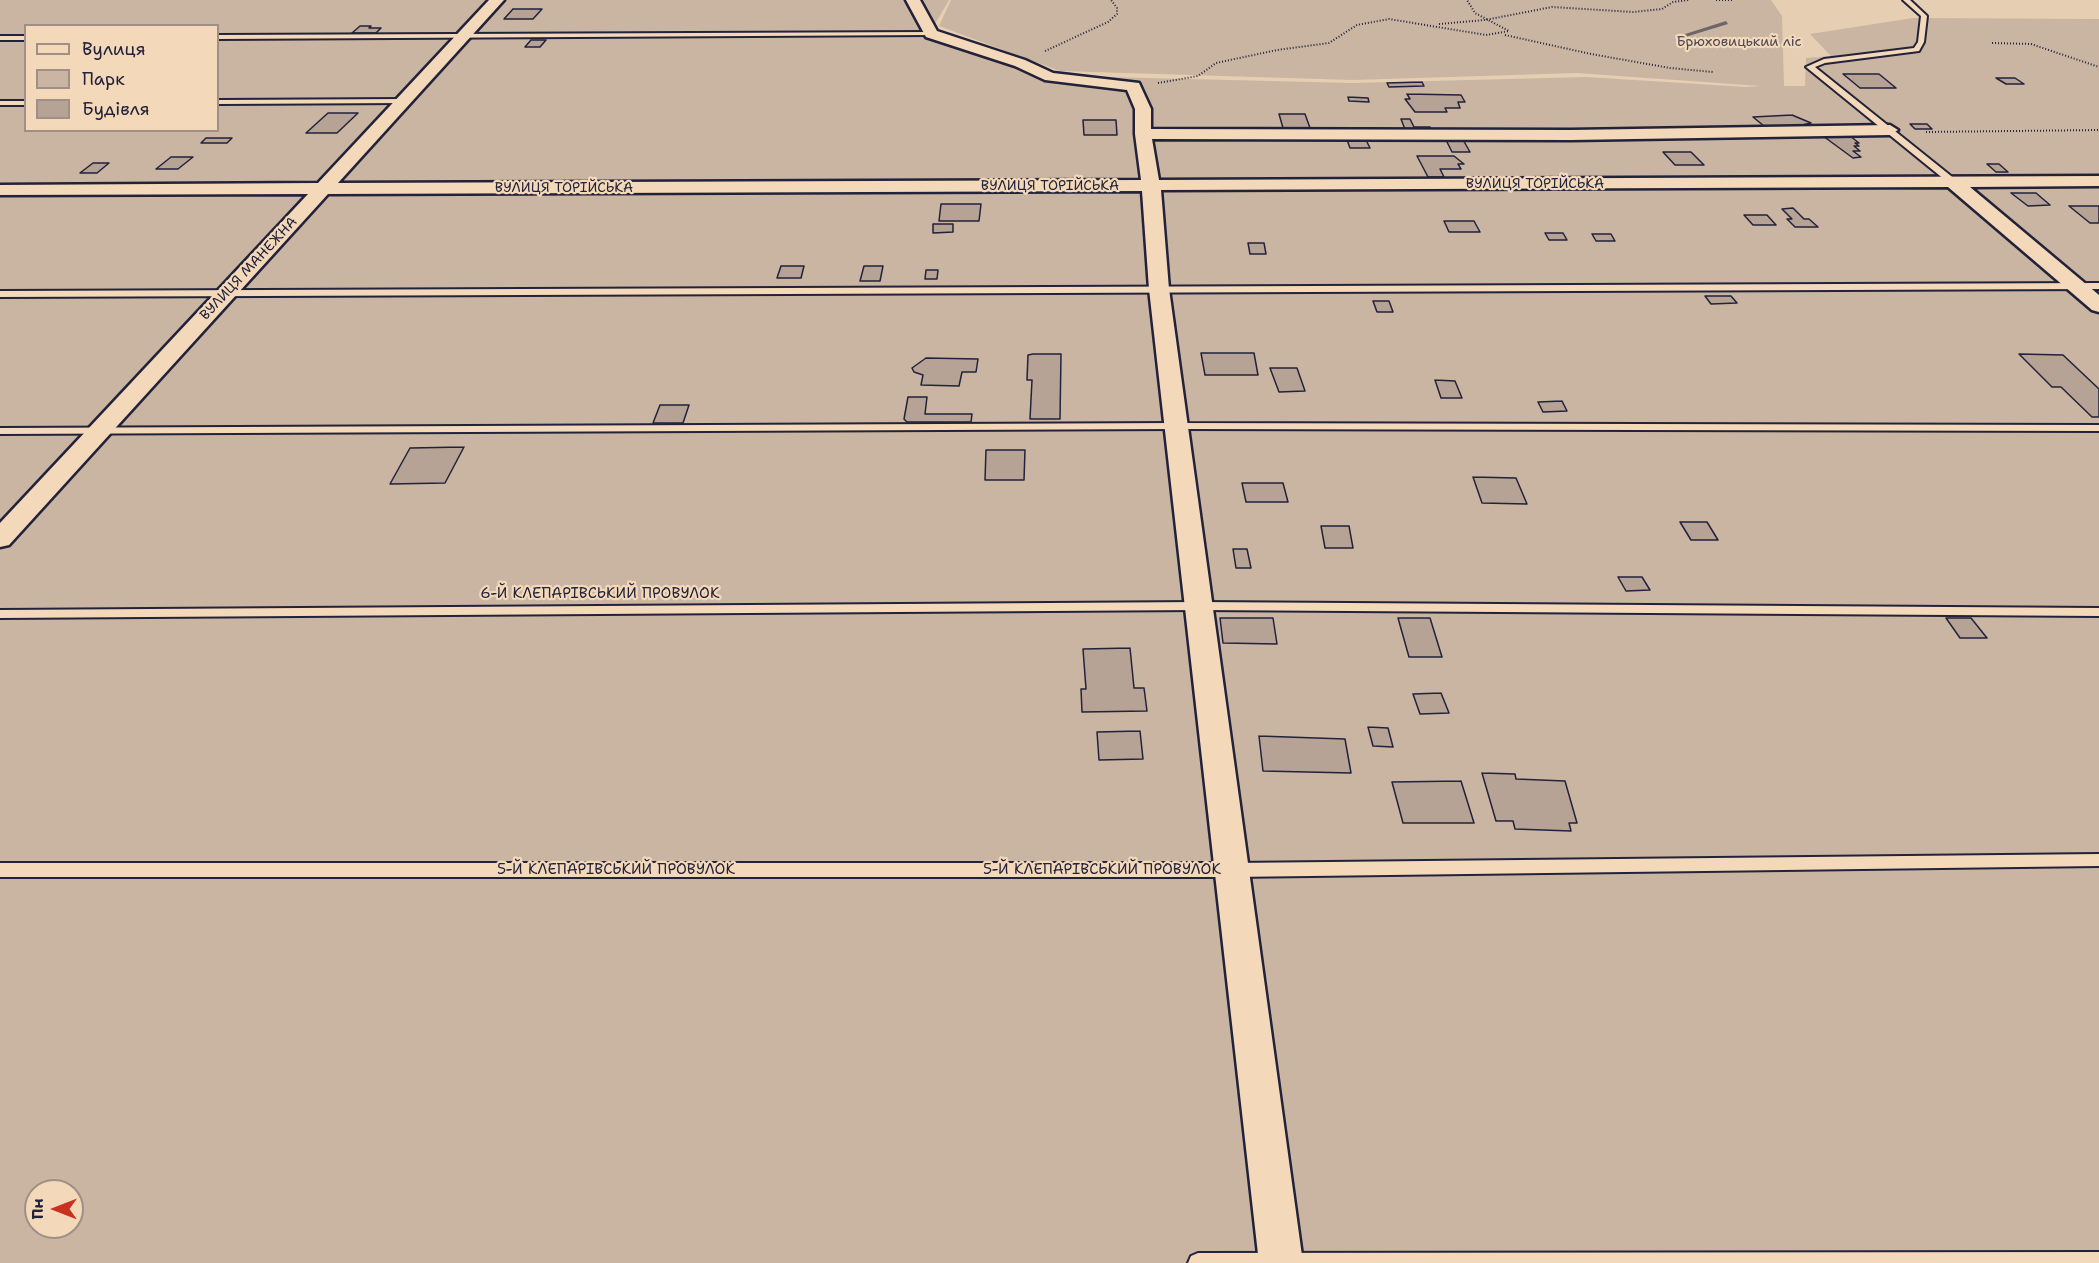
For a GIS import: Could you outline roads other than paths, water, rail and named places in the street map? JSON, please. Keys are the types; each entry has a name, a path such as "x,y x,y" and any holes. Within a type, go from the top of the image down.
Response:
{"street":[{"name":"ВУЛИЦЯ МАНЕЖНА","path":"0,538 497,0"},
{"path":"913,0 931,34 1020,63 1050,77 1133,86 1143,109 1143,134 1151,185 1160,289 1281,1262"},
{"path":"1143,134 1571,135 1891,132"},
{"name":"ВУЛИЦЯ ТОРІЙСЬКА","path":"0,190 2099,181"},
{"path":"1953,182 2099,306"}],"lane":[{"path":"1906,0 1924,16 1921,42 1917,50 1824,61 1810,67 1953,182"},
{"path":"219,37 931,34"},
{"path":"0,38 24,38"},
{"path":"219,102 404,101"},
{"path":"0,103 24,103"},
{"path":"0,294 2099,286"},
{"path":"0,431 1177,426 2099,429"},
{"name":"6-Й КЛЕПАРІВСЬКИЙ ПРОВУЛОК","path":"0,614 1199,606 2099,612"},
{"name":"5-Й КЛЕПАРІВСЬКИЙ ПРОВУЛОК","path":"0,870 1232,870 2099,860"},
{"path":"1198,1263 2099,1262"}],"waterway":[{"path":"1682,36 1726,23"}],"park label":[{"name":"Брюховицький ліс","path":"1739,42"}]}
